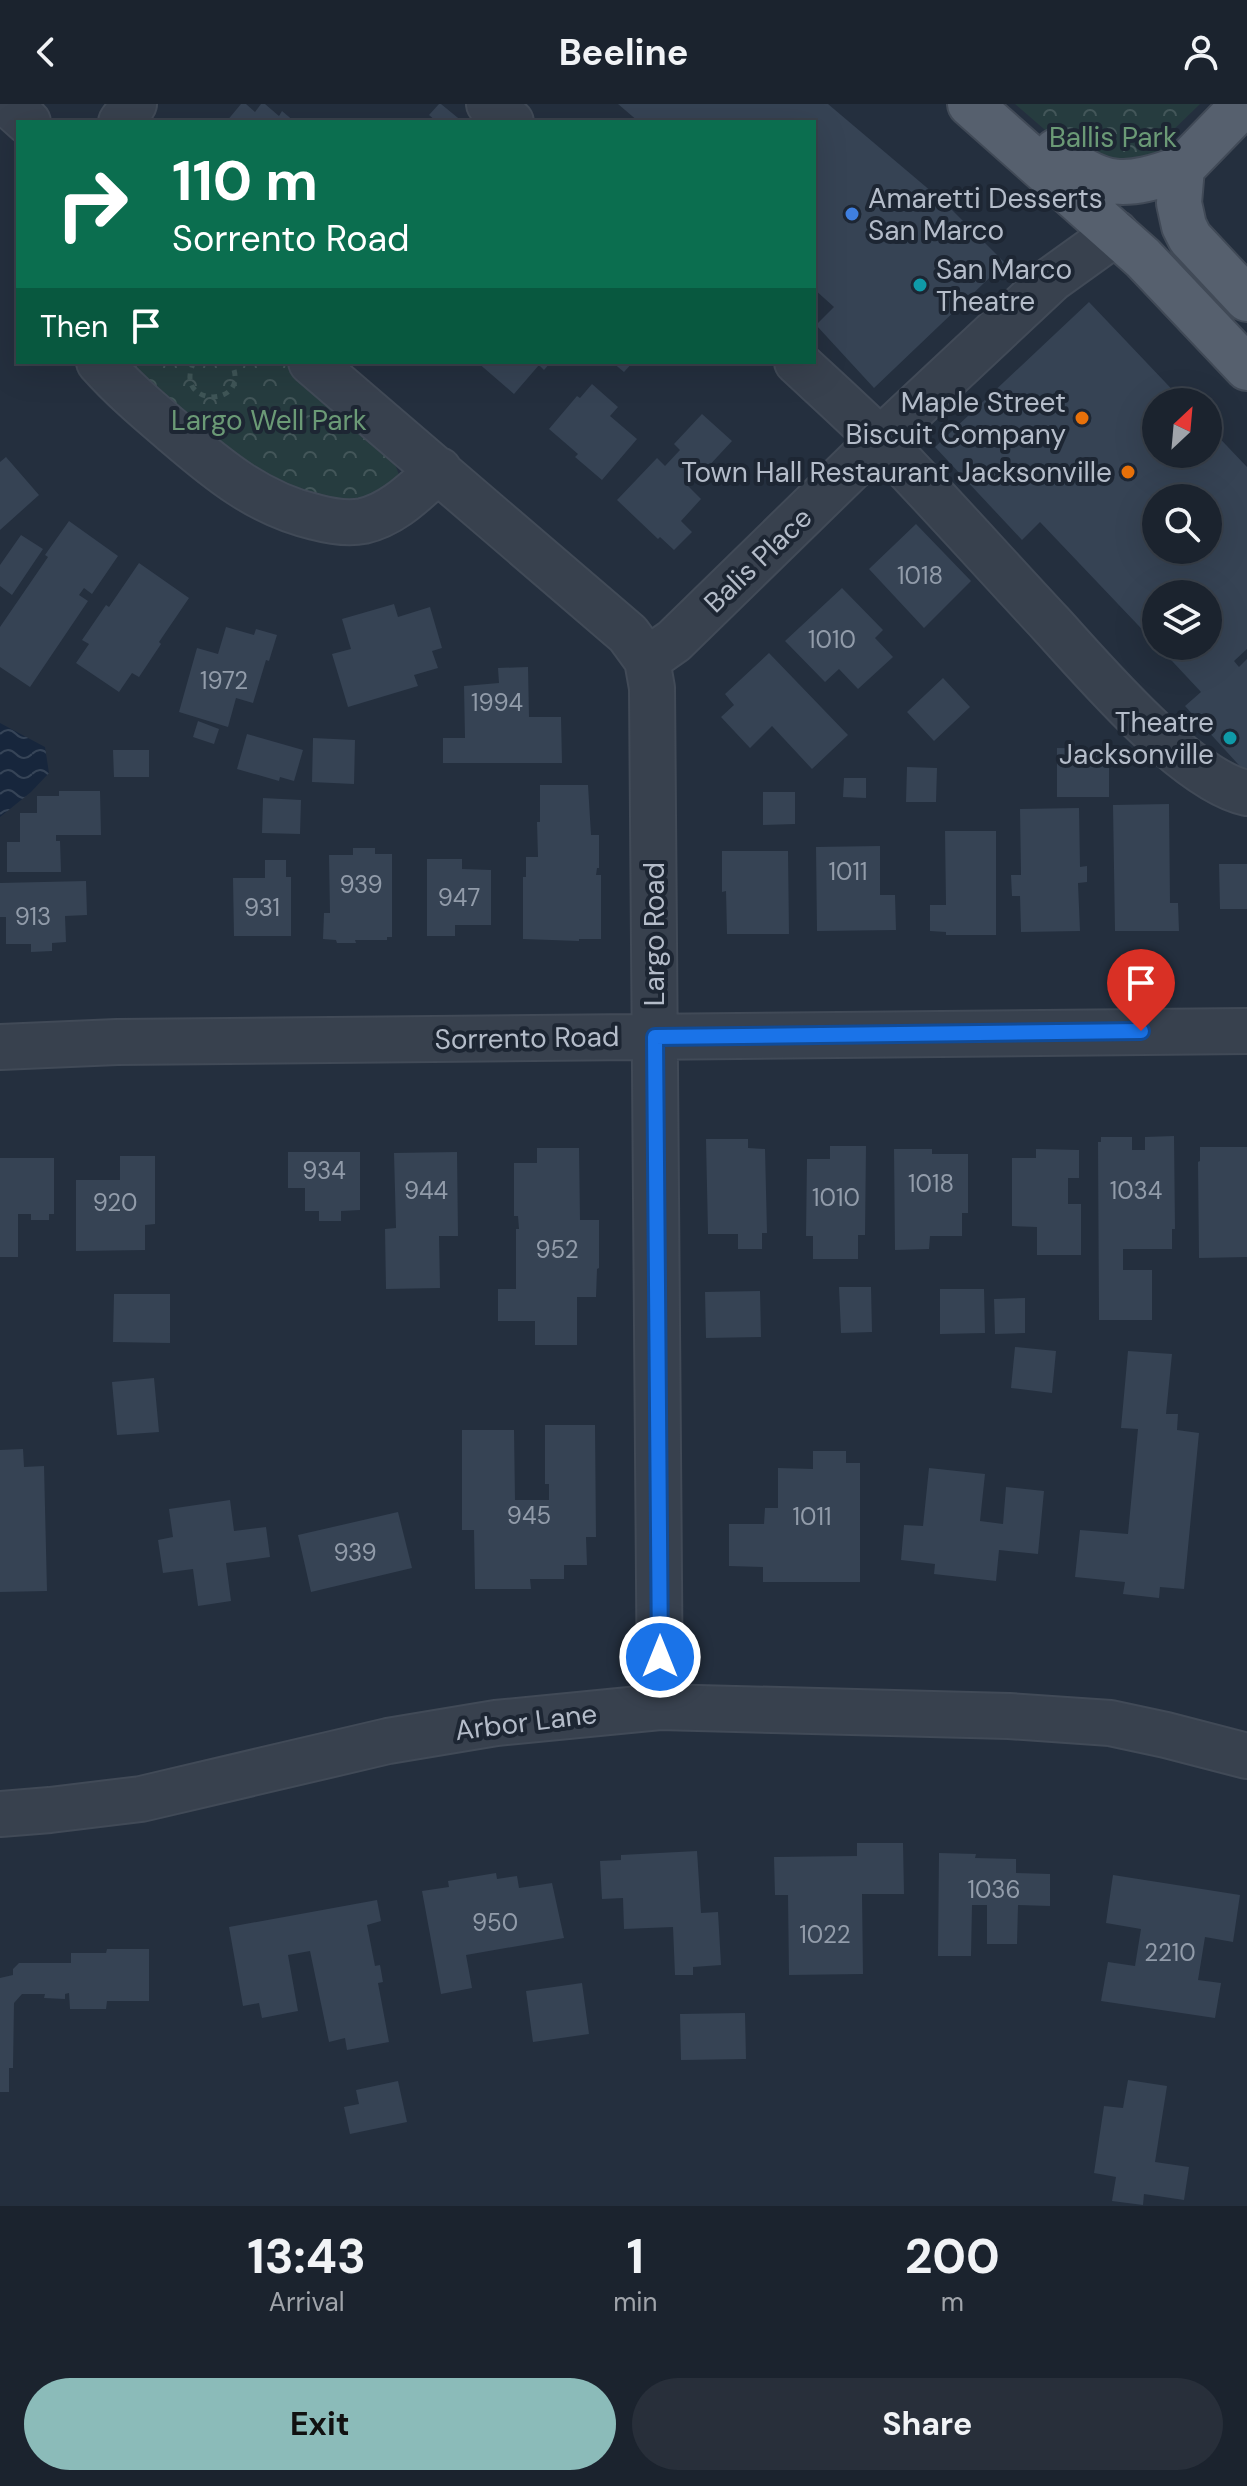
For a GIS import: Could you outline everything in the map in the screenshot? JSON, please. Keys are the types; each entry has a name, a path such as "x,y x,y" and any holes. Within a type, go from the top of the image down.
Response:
{"main road":[{"path":"970,104 1143,258 1247,368"},
{"path":"1000,104 1077,169 1099,180 1138,181 1182,168 1244,111"},
{"path":"1182,168 1180,214 1190,238 1247,299"},
{"path":"1116,233 1126,228 1157,227 1169,230 1199,249"}],"street":[{"path":"8,104 26,120"},
{"path":"489,104 509,120"},
{"name":"Balis Place","path":"647,660 674,641 880,440 1052,279 1116,233"},
{"path":"101,364 125,391 218,471 260,498 293,512 332,521 362,521 389,512 439,470"},
{"path":"313,364 628,634 647,660"},
{"path":"799,364 880,440 1090,667 1179,756 1207,775 1247,793"},
{"name":"Largo Road","path":"647,660 652,688 660,1707"},
{"name":"Sorrento Road","path":"0,1047 117,1042 1247,1031"},
{"name":"Arbor Lane","path":"0,1814 141,1799 388,1741 496,1723 660,1707 1009,1716 1110,1723 1247,1756"}],"path":[{"path":"193,364 190,371 193,387 198,393 211,398 225,395 234,384 232,364"}],"green space":[{"name":"Ballis Park","path":"1015,104 1200,104 1168,135 1179,146 1145,166 1067,149"},
{"name":"Largo Well Park","path":"121,364 286,364 390,451 399,475 396,484 384,497 332,503 268,482"}],"water":[{"path":"0,723 45,747 49,773 0,817"}],"building":[{"path":"241,104 246,104 255,112 261,104 265,104 279,116 282,111 293,120 228,120"},
{"path":"441,104 461,120 435,120 429,115"},
{"path":"618,104 828,104 945,203 1005,263 874,388 816,325 834,307 816,291 816,120 637,120"},
{"path":"1089,302 1171,388 1142,388 1142,468 1222,468 1222,441 1247,467 1247,649 1234,661 1239,667 1247,659 1247,774 1185,706 1201,692 1171,660 1222,660 1222,580 1142,580 1142,629 1040,522 1022,540 935,447"},
{"path":"479,364 549,364 544,370 539,365 514,394"},
{"path":"614,364 631,364 624,372"},
{"path":"592,384 618,407 610,416 637,439 602,480 549,429 577,396 580,398"},
{"path":"702,414 732,441 706,469 701,464 684,482 701,499 681,521 692,532 674,550 617,500 657,458 665,466 680,450 674,444"},
{"path":"6,457 39,495 0,530 0,462"},
{"path":"69,521 118,556 92,594 84,588 79,595 88,601 30,687 0,667 0,627"},
{"path":"916,524 971,581 924,628 869,569"},
{"path":"21,535 43,549 12,595 0,586 0,565"},
{"path":"139,563 189,598 139,677 132,673 119,692 76,663 89,644 82,640"},
{"path":"842,588 883,630 875,638 893,657 858,689 839,669 825,682 785,641"},
{"path":"394,604 398,617 430,607 442,648 432,651 438,668 414,675 418,686 348,707 332,654 351,649 342,619"},
{"path":"226,627 254,635 256,629 277,635 253,703 236,698 228,727 179,712 197,648 218,654"},
{"path":"769,653 848,735 812,769 772,726 750,748 721,717 734,705 725,694"},
{"path":"528,667 529,717 561,717 562,763 443,763 443,738 465,738 464,686 499,683 498,668"},
{"path":"943,678 970,707 934,741 907,712"},
{"path":"198,721 219,729 214,744 193,737"},
{"path":"247,734 303,750 294,781 280,777 279,781 237,769"},
{"path":"313,738 355,740 354,784 312,782"},
{"path":"1057,748 1109,749 1109,797 1057,797"},
{"path":"113,750 149,750 149,777 114,777"},
{"path":"907,767 937,768 936,802 906,802"},
{"path":"844,778 866,778 866,798 843,797"},
{"path":"540,785 588,785 591,835 599,835 599,868 596,875 601,875 601,939 523,939 523,877 526,877 526,857 538,857"},
{"path":"59,791 100,791 101,835 56,835 56,841 60,841 61,872 7,872 7,842 20,842 20,813 37,813 37,796 59,796"},
{"path":"763,792 795,792 795,824 763,825"},
{"path":"263,798 301,800 300,834 262,833"},
{"path":"1169,804 1170,903 1178,903 1179,931 1115,931 1113,805"},
{"path":"1079,808 1080,867 1087,866 1087,882 1078,883 1080,931 1021,932 1020,896 1012,896 1011,875 1021,875 1020,809"},
{"path":"945,831 996,831 996,935 946,935 946,932 930,931 930,905 946,905"},
{"path":"880,846 880,895 895,895 896,930 817,931 816,847"},
{"path":"353,848 375,848 375,854 392,854 392,937 387,937 387,940 337,943 336,940 323,939 324,913 330,913 329,855 353,855"},
{"path":"722,851 788,851 789,934 727,934 726,891 722,892"},
{"path":"427,859 462,859 462,869 491,870 491,925 455,925 455,936 427,936"},
{"path":"265,860 286,860 286,877 291,877 291,936 234,936 233,878 265,878"},
{"path":"1219,864 1247,864 1247,909 1220,909"},
{"path":"86,881 87,915 65,916 66,942 52,943 52,951 31,952 31,944 6,944 6,917 0,917 0,883"},
{"path":"1174,1136 1175,1229 1172,1229 1172,1249 1123,1249 1123,1270 1152,1270 1152,1320 1099,1320 1098,1142 1101,1142 1101,1137 1132,1137 1132,1150 1145,1150 1145,1137"},
{"path":"706,1139 748,1139 748,1148 765,1149 767,1233 762,1233 762,1249 738,1249 738,1234 708,1234"},
{"path":"830,1146 866,1146 865,1235 858,1235 858,1259 813,1259 813,1236 806,1236 807,1159 830,1159"},
{"path":"1200,1147 1247,1147 1247,1257 1199,1258"},
{"path":"537,1148 579,1148 580,1220 599,1220 596,1297 577,1297 577,1345 535,1345 535,1321 498,1321 498,1289 516,1289 516,1229 519,1229 518,1216 514,1216 514,1163 537,1163"},
{"path":"894,1149 932,1149 932,1154 968,1154 968,1213 962,1213 962,1236 930,1236 929,1249 895,1250"},
{"path":"1036,1149 1079,1150 1079,1178 1068,1178 1068,1204 1081,1204 1081,1255 1037,1255 1037,1227 1012,1226 1012,1158 1036,1158"},
{"path":"288,1152 360,1152 360,1210 341,1211 341,1221 319,1221 319,1211 305,1211 305,1188 288,1188"},
{"path":"457,1152 458,1236 439,1236 440,1288 386,1289 385,1229 396,1228 394,1153"},
{"path":"120,1156 155,1156 155,1224 145,1225 145,1250 76,1251 76,1180 120,1180"},
{"path":"0,1158 54,1158 54,1214 49,1214 49,1220 31,1220 31,1214 18,1214 18,1257 0,1257"},
{"path":"839,1287 871,1287 872,1332 841,1333"},
{"path":"940,1289 984,1289 985,1333 940,1334"},
{"path":"760,1291 761,1337 706,1338 705,1292"},
{"path":"114,1294 170,1294 170,1343 113,1342"},
{"path":"1025,1298 1025,1333 995,1334 994,1299"},
{"path":"1015,1347 1056,1351 1052,1393 1011,1388"},
{"path":"1128,1351 1172,1354 1166,1414 1178,1414 1177,1430 1199,1433 1184,1589 1160,1587 1159,1598 1123,1594 1125,1582 1075,1577 1080,1530 1128,1534 1138,1429 1121,1428"},
{"path":"154,1378 159,1432 117,1435 112,1382"},
{"path":"545,1425 595,1425 596,1537 586,1537 587,1565 564,1565 564,1579 530,1579 531,1589 475,1589 474,1530 462,1530 462,1430 514,1430 515,1500 549,1500 549,1484 545,1484"},
{"path":"23,1449 24,1467 44,1466 47,1591 0,1592 0,1450"},
{"path":"813,1451 846,1451 846,1463 860,1463 860,1582 763,1582 763,1567 729,1566 729,1524 764,1524 765,1508 778,1508 778,1468 813,1469"},
{"path":"929,1468 985,1474 980,1521 1003,1524 1006,1487 1044,1491 1038,1554 999,1550 996,1581 934,1574 935,1564 901,1560 904,1525 923,1526"},
{"path":"230,1500 234,1531 266,1527 270,1557 226,1563 231,1601 198,1606 193,1569 163,1573 158,1540 173,1537 169,1509"},
{"path":"398,1512 412,1568 311,1592 298,1535"},
{"path":"857,1843 903,1843 904,1894 862,1894 863,1974 789,1975 788,1895 775,1895 774,1857 857,1856"},
{"path":"697,1851 701,1913 718,1912 721,1965 693,1967 693,1975 675,1975 673,1927 624,1929 623,1898 602,1899 600,1861 621,1860 621,1855"},
{"path":"939,1853 1016,1859 1016,1873 1050,1874 1050,1906 1018,1905 1017,1944 987,1944 987,1905 972,1905 971,1956 938,1956"},
{"path":"496,1873 497,1879 517,1876 519,1888 552,1883 564,1938 466,1955 472,1988 441,1994 422,1891 449,1887 448,1881"},
{"path":"1113,1875 1240,1895 1233,1942 1205,1937 1198,1980 1221,1983 1215,2018 1101,2001 1108,1962 1135,1966 1141,1929 1106,1923"},
{"path":"377,1900 381,1921 367,1925 375,1966 380,1965 383,1982 378,1983 389,2042 347,2050 345,2038 329,2042 310,1951 288,1955 298,2011 262,2018 259,2003 243,2006 229,1927"},
{"path":"107,1949 149,1949 149,2001 107,2001 106,2009 70,2009 69,1993 65,1994 65,1999 44,1998 45,1994 22,1994 14,2003 13,2068 9,2068 9,2092 0,2092 0,1978 13,1975 13,1969 19,1963 71,1963 71,1953 106,1953"},
{"path":"582,1983 589,2034 533,2042 526,1991"},
{"path":"745,2013 746,2059 681,2060 680,2014"},
{"path":"1128,2080 1167,2086 1155,2162 1189,2167 1184,2200 1144,2194 1143,2205 1112,2201 1116,2177 1094,2173 1104,2106 1123,2108"},
{"path":"398,2081 407,2122 350,2134 344,2107 359,2104 356,2090"}],"place":[{"name":"Amaretti Desserts San Marco","path":"852,214"},
{"name":"San Marco Theatre","path":"920,285"},
{"name":"Maple Street Biscuit Company","path":"1082,418"},
{"name":"Town Hall Restaurant Jacksonville","path":"1128,472"},
{"name":"Theatre Jacksonville","path":"1230,738"}],"route":[{"path":"660,1657 655,1037 1141,1031"}]}
